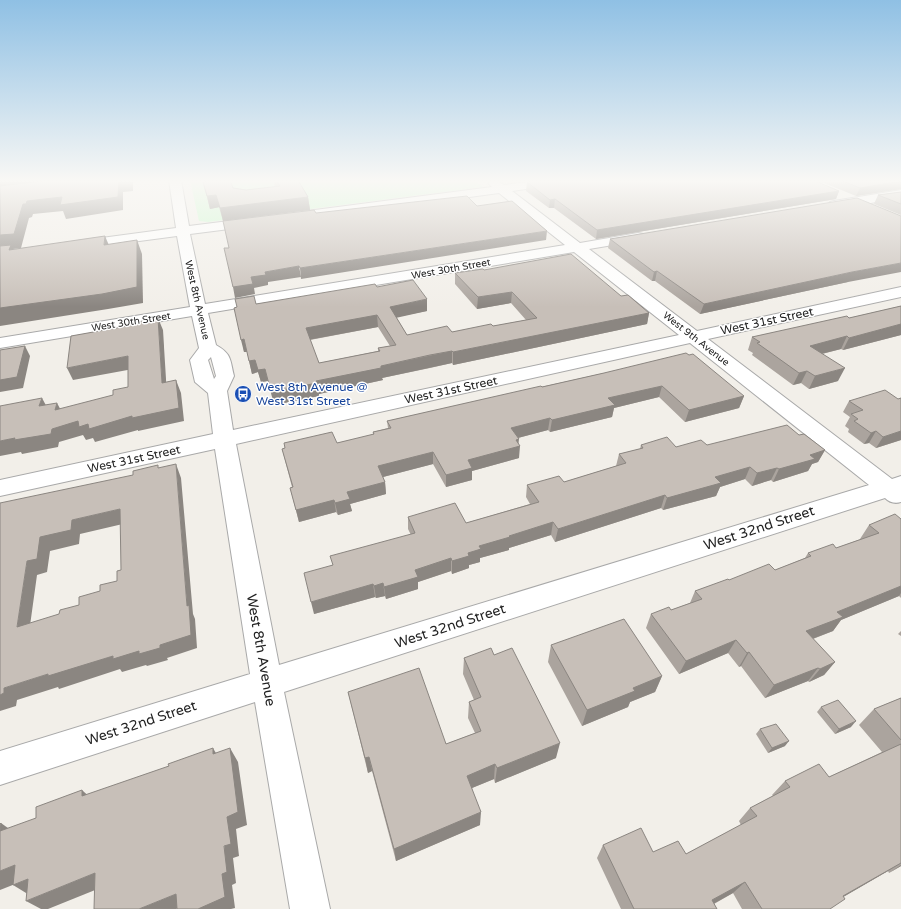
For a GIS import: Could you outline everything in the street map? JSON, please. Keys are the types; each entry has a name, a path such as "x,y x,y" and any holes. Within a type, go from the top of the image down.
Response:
{"street":[{"name":"West 8th Avenue","path":"182,222 188,266 208,348 199,360 204,382 217,391 224,440 267,683 310,909"},
{"path":"63,247 248,222"},
{"name":"West 9th Avenue","path":"546,222 693,337 897,490"},
{"name":"West 30th Street","path":"0,343 655,235"},
{"name":"West 31st Street","path":"0,488 901,292"},
{"name":"West 32nd Street","path":"0,768 267,683 897,490"}],"building":[{"path":"0,222 17,222 14,234 0,235"},
{"path":"223,222 537,222 547,231 265,272 266,275 251,277 253,284 233,287 224,248 229,248"},
{"path":"587,222 644,222 597,230"},
{"path":"710,222 901,222 901,263 704,304 657,271 654,272 610,239"},
{"path":"105,236 104,245 137,240 137,287 102,294 0,308 0,246 11,245 9,250"},
{"path":"571,254 621,296 628,295 649,313 453,352 430,355 381,366 381,368 316,381 317,383 271,392 265,369 258,370 255,360 249,361 244,339 241,340 234,308 237,307 235,299 254,296 256,304 375,284 377,287 413,280 427,299 390,307 407,335 447,326 452,332 491,324 493,326 537,318 512,292 478,297 455,273 484,270","holes":["377,315 396,345 378,348 380,351 319,363 306,328"]},
{"path":"901,306 901,324 849,338 847,336 810,346 845,368 815,376 807,371 799,373 757,343 760,342 752,337 847,316 849,318"},
{"path":"158,318 162,383 176,380 179,408 132,418 132,416 89,429 88,424 79,427 78,421 52,429 51,434 0,441 0,406 42,398 39,406 57,403 55,410 113,395 113,390 128,387 128,356 67,368 71,336 127,326 127,324"},
{"path":"25,346 17,377 0,380 0,350"},
{"path":"686,353 689,355 693,354 744,396 689,410 662,386 608,398 615,405 552,420 550,418 511,428 519,439 516,440 520,446 468,460 472,468 446,475 433,452 378,466 385,482 347,492 350,499 335,503 334,500 296,510 290,488 293,487 282,449 285,448 284,443 332,432 337,443 374,434 373,432 391,428 387,421 604,373"},
{"path":"885,390 898,399 901,398 901,431 883,437 876,431 871,433 854,421 858,419 851,414 863,410 849,401"},
{"path":"787,425 799,435 804,434 825,450 810,455 815,459 779,469 777,468 757,473 750,467 715,477 721,483 667,498 665,495 558,529 553,522 479,546 481,549 468,553 469,556 452,561 451,558 415,570 418,577 384,587 383,583 374,586 373,584 311,602 304,573 333,565 330,556 415,533 408,517 455,503 466,523 539,502 527,485 559,476 564,482 626,463 619,454 643,448 641,445 667,437 676,447 701,440 707,445"},
{"path":"176,464 187,606 189,605 191,635 160,645 160,648 139,654 139,651 113,659 113,656 48,676 48,674 4,688 4,693 0,695 0,503 133,475 133,471 158,465 158,468","holes":["120,509 121,570 117,571 117,581 100,585 100,591 79,597 79,605 60,610 59,614 17,627 27,561 37,559 40,537 71,530 72,520"]},
{"path":"895,514 901,519 901,586 837,612 843,617 806,631 835,662 820,669 818,668 774,685 749,652 747,653 736,640 686,661 651,614 669,607 671,610 702,599 695,591 728,579 729,580 769,564 775,570 811,556 808,553 833,544 836,548 879,533 869,525"},
{"path":"624,619 662,676 633,688 635,691 587,710 551,645"},
{"path":"491,648 494,655 512,648 560,743 497,768 495,764 467,776 481,812 394,849 369,757 365,758 348,692 419,668 446,744 481,731 469,702 481,697 464,658"},
{"path":"901,698 901,740 874,709"},
{"path":"838,700 856,721 839,729 821,707"},
{"path":"776,724 789,741 772,748 760,729"},
{"path":"901,744 901,863 843,896 845,899 830,909 762,909 745,882 712,900 717,909 634,909 603,845 641,828 653,852 678,841 686,854 757,816 750,808 790,787 785,781 819,764 829,777"},
{"path":"213,748 213,754 230,748 238,812 227,817 231,844 224,846 227,872 222,874 225,897 198,909 177,909 176,894 139,909 94,909 95,873 26,901 28,879 13,885 15,865 0,871 0,831 36,818 36,807 82,790 82,796 169,766 168,764"}],"place":[{"name":"West 8th Avenue @ West 31st Street","path":"243,394"}]}
